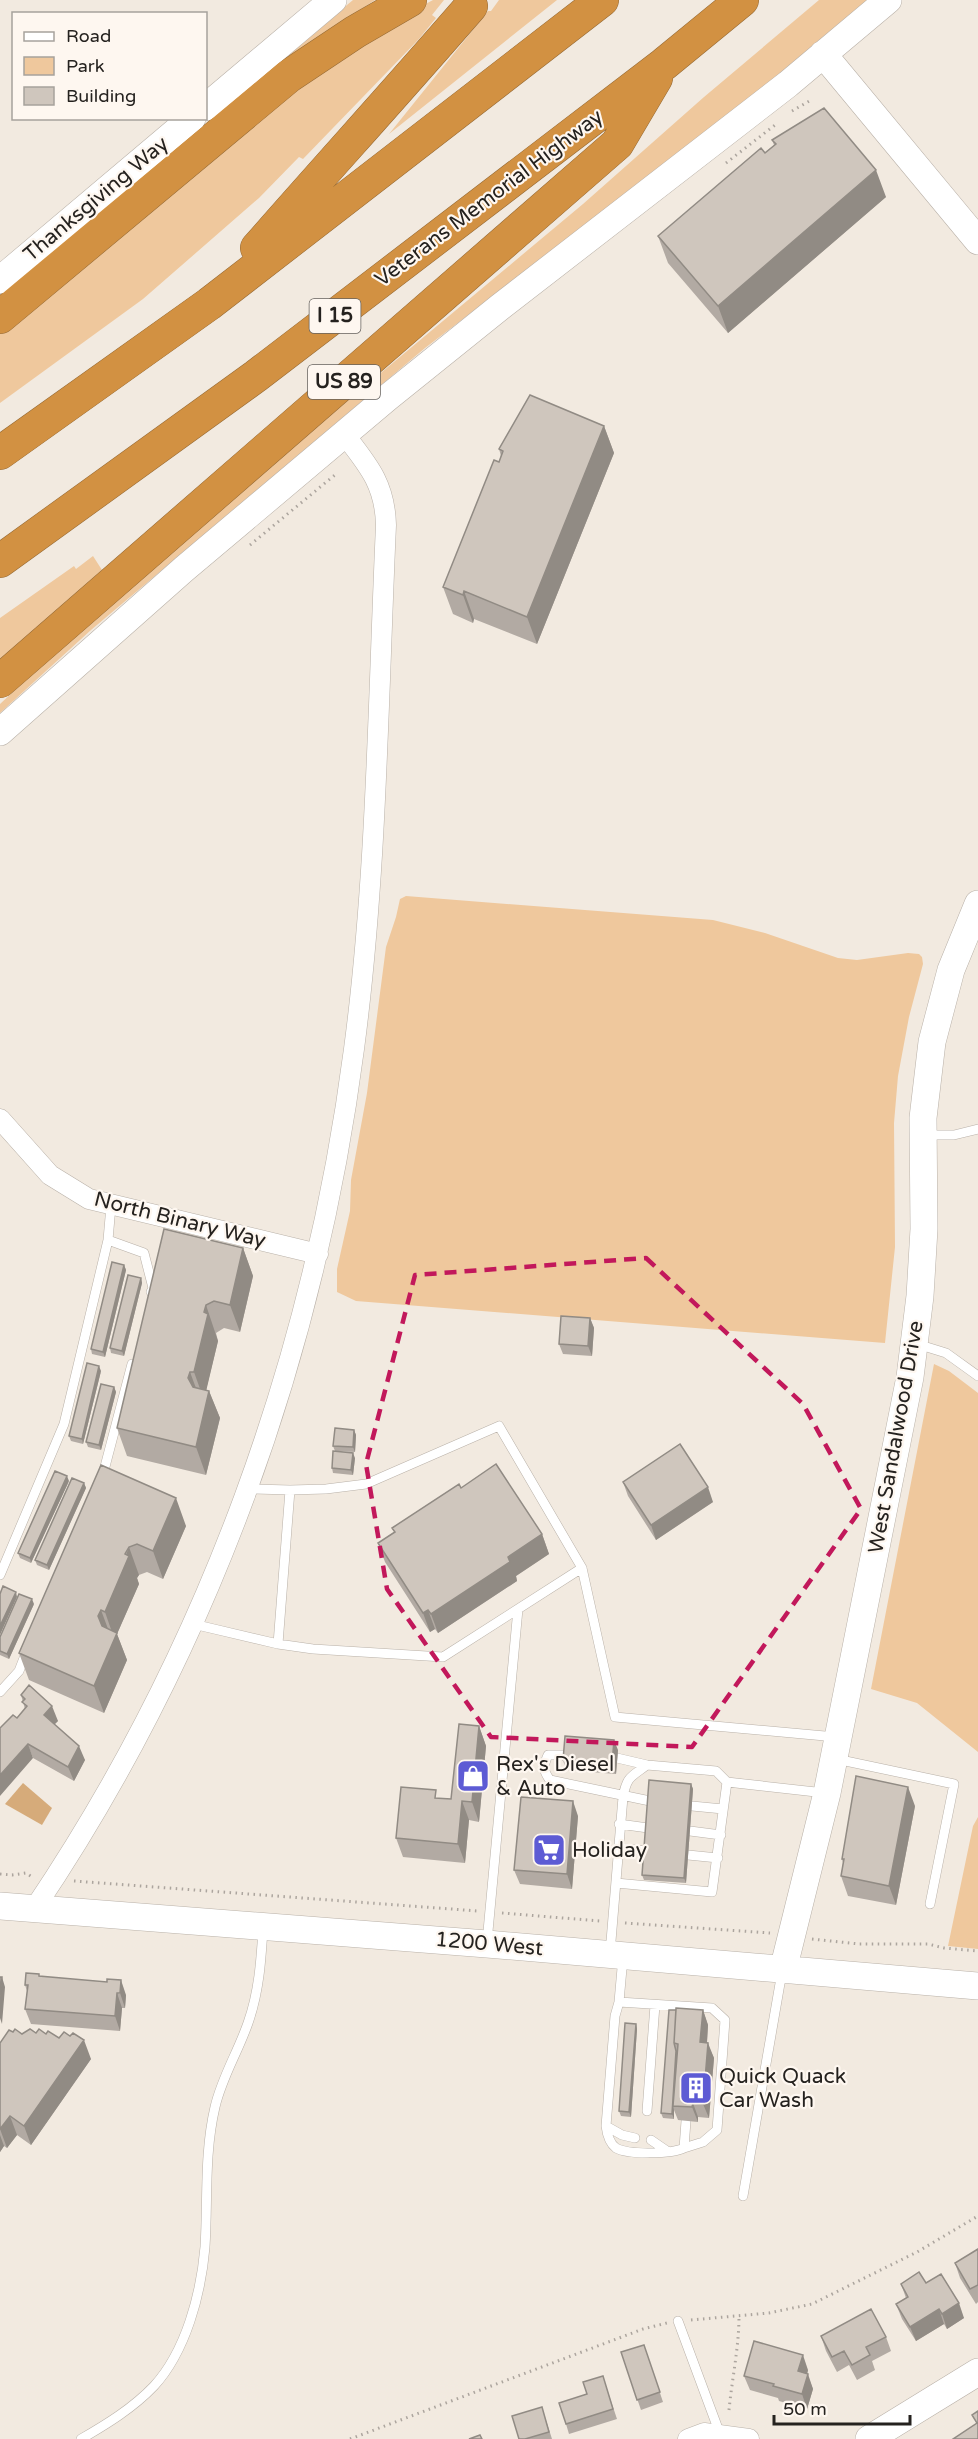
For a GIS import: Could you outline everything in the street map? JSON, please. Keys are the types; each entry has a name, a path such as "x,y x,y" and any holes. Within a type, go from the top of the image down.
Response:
{"highway":[{"path":"0,317 289,76 355,32 410,0"},
{"path":"0,453 209,304 602,0"},
{"name":"Veterans Memorial Highway","path":"0,561 256,376 664,64 742,0"},
{"path":"209,304 471,6"},
{"name":"US 89","path":"0,681 617,144 664,64"}],"main road":[{"path":"207,106 333,0"},
{"path":"0,732 184,569 344,434 500,307 823,54 888,0"},
{"path":"823,54 978,241"},
{"name":"Thanksgiving Way","path":"0,280 190,120"},
{"name":"West Sandalwood Drive","path":"783,1970 827,1793 915,1344 922,1262 926,1080 940,1004 960,946 978,904"},
{"name":"1200 West","path":"0,1906 487,1944 978,1986"},
{"path":"869,2439 978,2372"}],"street":[{"path":"34,1909 110,1786 150,1713 193,1624 249,1489 283,1387 318,1254 345,1118 362,980 373,844 386,525 384,498 379,484 372,470 344,434"},
{"name":"North Binary Way","path":"0,1119 50,1175 75,1192 111,1206 318,1254"},
{"path":"688,2439 704,2433 749,2439"}],"lane":[{"path":"923,1135 954,1135 978,1129"},
{"path":"0,1575 64,1424 108,1240 111,1206"},
{"path":"108,1240 144,1253 153,1288 150,1299"},
{"path":"915,1344 946,1353 978,1376"},
{"path":"98,1487 135,1354"},
{"path":"249,1489 326,1489 366,1484 499,1426 582,1568 615,1717 836,1748 954,1785 930,1904"},
{"path":"278,1644 290,1490"},
{"path":"193,1624 278,1644 443,1657 582,1568"},
{"path":"487,1944 518,1609"},
{"path":"0,1692 19,1671 33,1638"},
{"path":"568,1755 548,1755 544,1763 544,1772 550,1780 650,1802"},
{"path":"617,1758 647,1765 716,1771 727,1782 827,1793"},
{"path":"619,2002 711,2008 725,2020 717,2130 704,2142 678,2151 651,2152 616,2148 608,2138 606,2126 615,2016 619,2002 617,1955 612,1922 623,1797 626,1781 647,1765"},
{"path":"616,1883 712,1892 727,1782"},
{"path":"692,1806 723,1809"},
{"path":"620,1824 648,1828"},
{"path":"690,1831 721,1835"},
{"path":"619,1848 646,1851"},
{"path":"688,1855 718,1858"},
{"path":"81,2439 129,2408 155,2385 172,2361 187,2328 202,2267 206,2174 215,2107 254,2006 260,1977 263,1927"},
{"path":"743,2196 783,1970"},
{"path":"647,2111 655,2005"},
{"path":"687,2006 693,2016"},
{"path":"684,2148 686,2121"},
{"path":"606,2126 622,2135 635,2138"},
{"path":"651,2140 667,2151"},
{"path":"678,2321 720,2435"}],"path":[{"path":"0,1874 26,1873 28,1876"},
{"path":"122,1884 749,1932 755,1930"},
{"path":"837,1943 928,1944 978,1951"},
{"path":"729,2410 733,2364 739,2340 739,2316"}],"highlighted area":[{"path":"646,1258 803,1404 861,1509 692,1747 491,1737 387,1589 366,1464 415,1275"}],"green space":[{"path":"353,0 375,0 291,56 288,54"},
{"path":"433,0 444,0 432,15 436,18 419,39 303,159 299,157 259,198 143,299 0,403 0,329 245,126 379,29"},
{"path":"499,0 557,0 389,134 488,11 491,11"},
{"path":"819,0 868,0 738,109 425,348 91,630 0,713 0,704 30,676 334,412 583,204 704,97"},
{"path":"93,556 102,570 0,662 0,618 74,566 76,569"},
{"path":"406,896 713,920 765,933 838,958 857,960 908,953 919,954 923,964 909,1017 898,1076 894,1123 895,1247 885,1343 356,1301 337,1292 337,1269 350,1211 351,1180 367,1093 386,947 400,899"},
{"path":"934,1364 949,1371 978,1393 978,1752 917,1703 871,1689"},
{"path":"978,1817 978,1949 948,1946 973,1826"}],"shaded area":[{"path":"23,1783 52,1808 42,1825 5,1804"}],"building":[{"path":"824,108 876,170 718,306 658,236 761,148 765,153 776,144 772,140"},
{"path":"530,395 604,426 527,617 464,591 463,595 443,587 494,460 499,462 503,451 499,449"},
{"path":"164,1229 243,1248 230,1305 214,1301 206,1305 204,1312 208,1314 194,1372 190,1372 188,1378 193,1387 209,1391 196,1447 117,1428"},
{"path":"112,1262 124,1265 103,1352 91,1349"},
{"path":"128,1275 141,1278 122,1351 110,1348"},
{"path":"561,1316 590,1318 588,1346 559,1344"},
{"path":"87,1363 99,1366 82,1439 69,1436"},
{"path":"101,1384 114,1387 99,1445 86,1442"},
{"path":"335,1428 354,1430 353,1447 333,1446"},
{"path":"680,1444 708,1487 651,1525 623,1482"},
{"path":"333,1451 353,1453 351,1470 332,1468"},
{"path":"496,1464 542,1534 508,1557 510,1562 431,1614 428,1610 423,1613 378,1543 395,1532 392,1528 459,1484 461,1488"},
{"path":"101,1465 176,1498 153,1551 137,1544 129,1547 125,1554 129,1556 105,1612 101,1610 98,1616 102,1626 117,1633 94,1686 19,1653"},
{"path":"55,1471 67,1476 30,1558 18,1553"},
{"path":"72,1478 84,1483 47,1565 35,1560"},
{"path":"3,1586 16,1592 0,1626 0,1594"},
{"path":"19,1594 32,1599 7,1654 0,1651 0,1637"},
{"path":"29,1685 52,1706 44,1715 79,1746 68,1767 28,1744 0,1775 0,1728 13,1715 17,1718 27,1706 22,1702 25,1699 21,1695"},
{"path":"459,1724 479,1726 472,1802 462,1801 458,1844 396,1838 401,1787 436,1790 435,1798 451,1799"},
{"path":"565,1736 614,1740 612,1764 563,1760"},
{"path":"856,1776 908,1787 889,1886 841,1876"},
{"path":"649,1780 691,1784 684,1878 642,1875"},
{"name":"Holiday","path":"521,1797 573,1801 567,1874 514,1870"},
{"path":"26,1973 107,1982 107,1979 121,1980 120,1993 117,1993 115,2016 25,2009 28,1985 25,1985"},
{"name":"Quick Quack Car Wash","path":"676,2008 703,2010 700,2042 708,2043 703,2104 693,2103 692,2107 673,2106 678,2044 674,2043"},
{"path":"669,2010 676,2010 672,2114 661,2113"},
{"path":"625,2023 636,2024 629,2112 619,2111"},
{"path":"15,2029 22,2034 30,2029 36,2033 39,2029 46,2034 48,2031 59,2038 64,2032 70,2036 73,2033 84,2040 24,2126 10,2116 0,2129 0,2043 9,2030 13,2032"},
{"path":"978,2249 978,2285 970,2289 955,2263"},
{"path":"919,2272 926,2283 941,2274 959,2303 942,2314 939,2309 910,2327 896,2304 908,2297 901,2284"},
{"path":"871,2309 886,2337 866,2347 870,2355 852,2365 844,2351 832,2357 821,2336"},
{"path":"754,2341 803,2355 798,2371 808,2374 802,2394 744,2376"},
{"path":"644,2345 660,2392 637,2400 621,2352"},
{"path":"603,2376 613,2409 566,2424 559,2403 587,2394 583,2382"},
{"path":"542,2407 549,2432 519,2439 512,2416"},
{"path":"978,2411 978,2439 953,2439 977,2423 972,2415"},
{"path":"480,2435 482,2439 469,2439"}],"place":[{"name":"Rex's Diesel & Auto","path":"473,1776"},
{"name":"Holiday","path":"549,1850"},
{"name":"Quick Quack Car Wash","path":"696,2088"}]}
